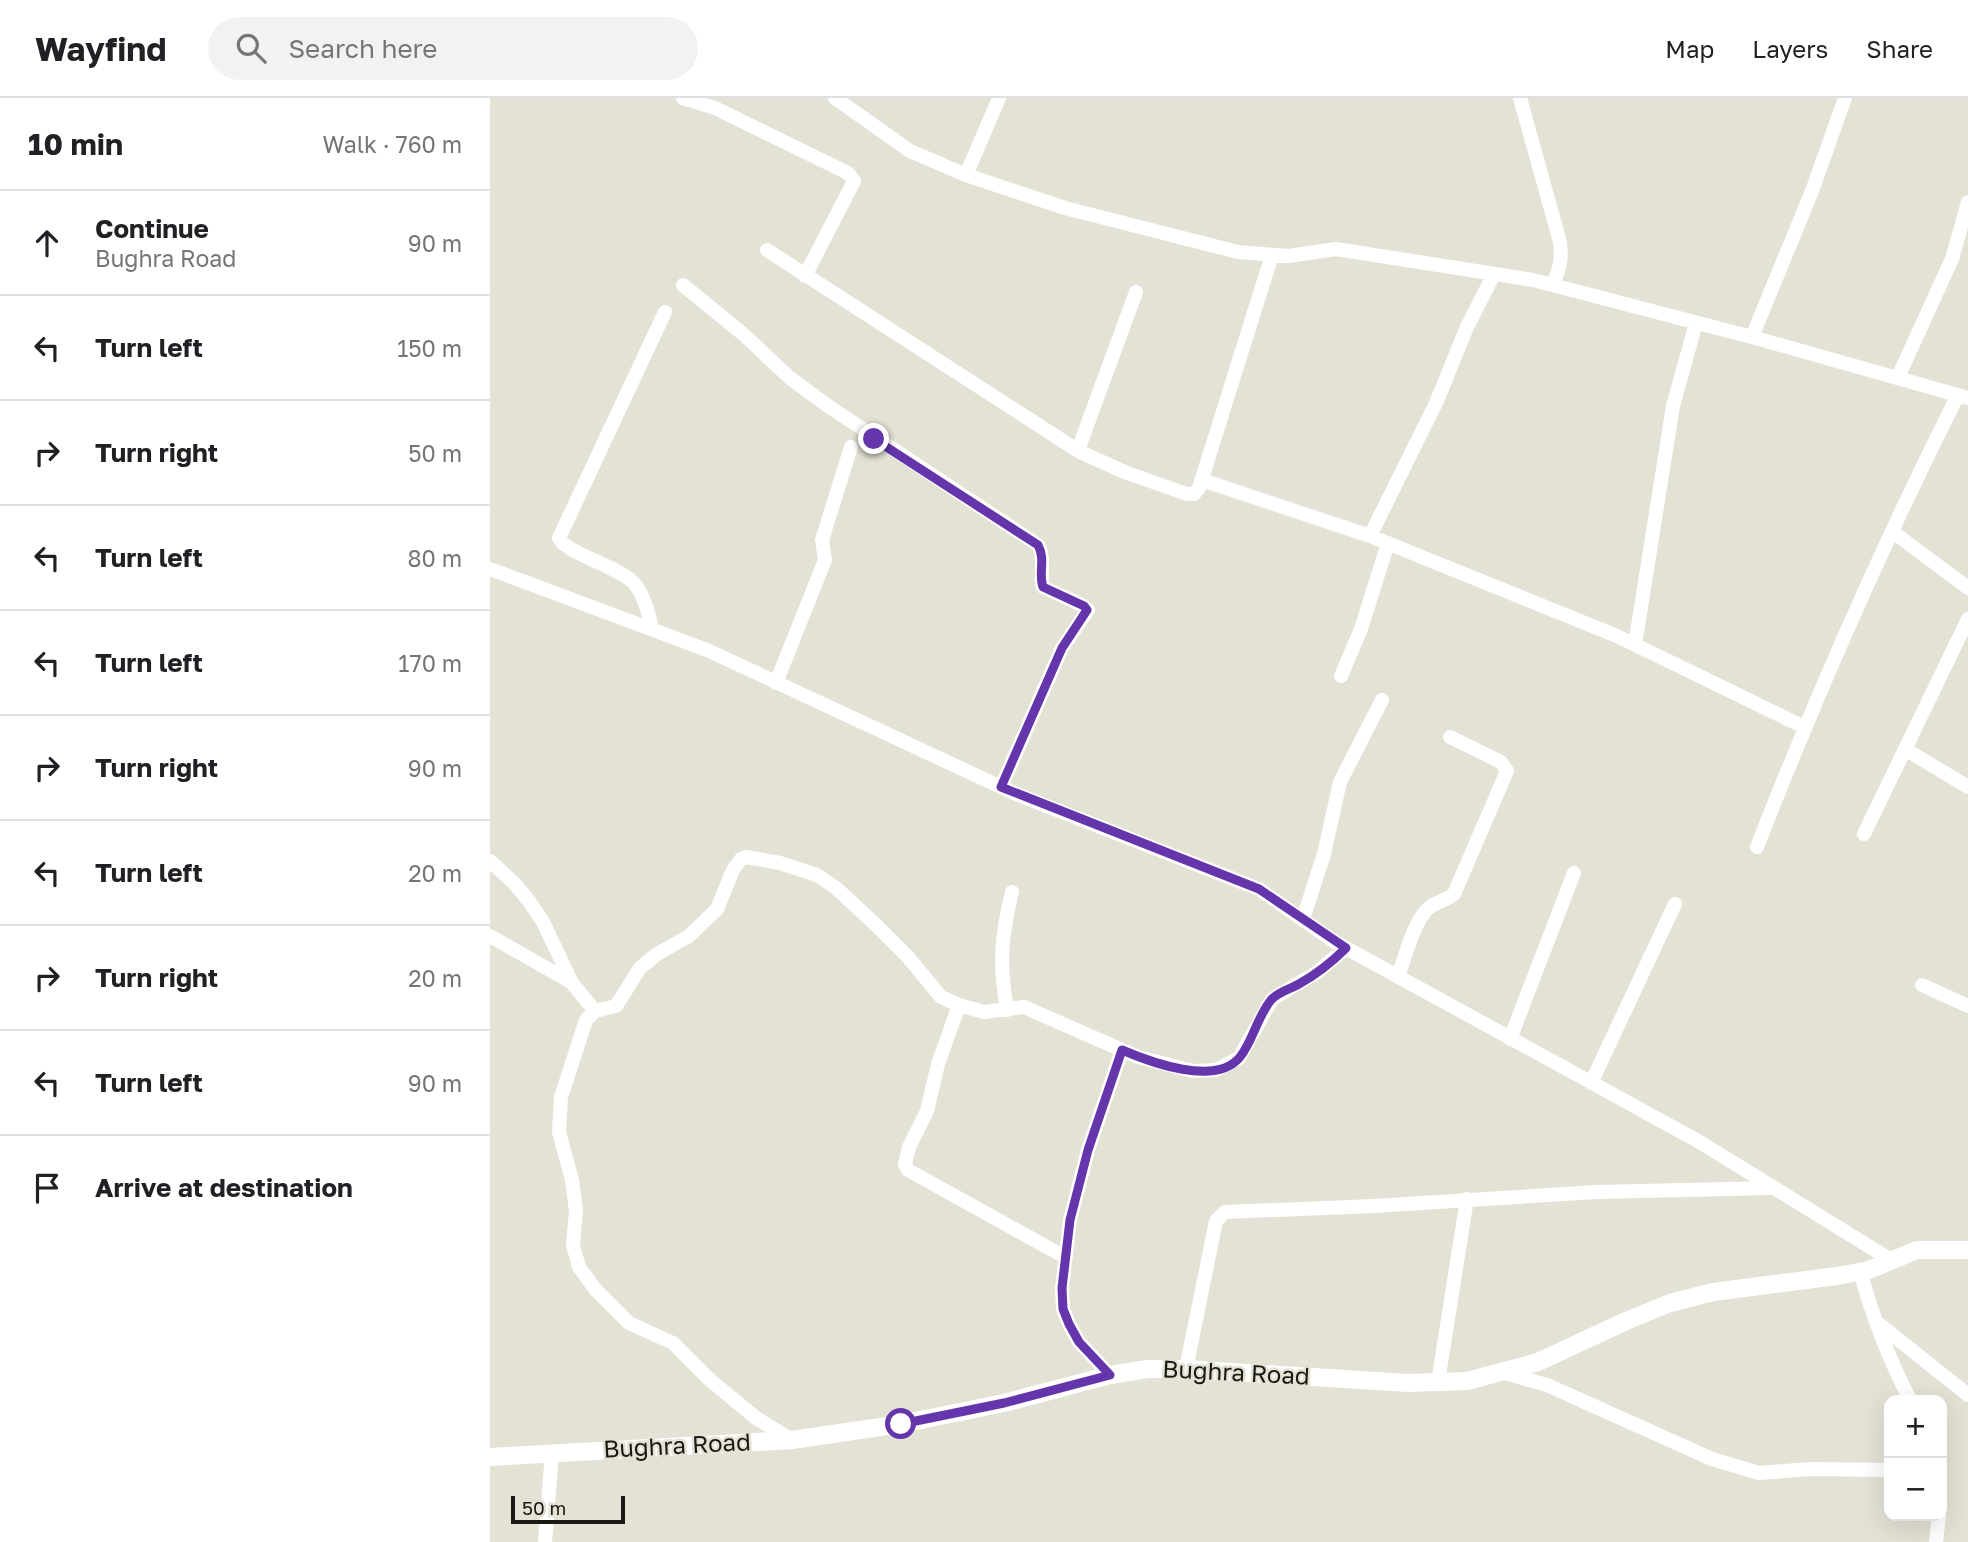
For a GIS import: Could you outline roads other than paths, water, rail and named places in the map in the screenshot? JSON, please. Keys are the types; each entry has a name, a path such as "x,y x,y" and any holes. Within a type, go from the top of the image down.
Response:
{"street":[{"path":"683,98 715,108 848,173 854,181 805,276"},
{"path":"835,98 910,151 966,175 1065,208 1238,252 1289,256 1336,249 1553,285 1898,376 1963,396 1847,628 1804,727 1757,847"},
{"path":"966,175 999,98"},
{"path":"1520,98 1560,242 1560,270 1553,285"},
{"path":"1752,337 1812,191 1845,98"},
{"path":"1898,376 1952,259 1968,202"},
{"path":"766,250 1078,450 1127,473 1187,494 1195,494 1202,480 1272,255"},
{"path":"1370,536 1436,403 1467,327 1494,274"},
{"path":"683,285 743,334 790,378 828,406 874,439 1038,545 1043,560 1043,587 1084,606 1087,610 1062,648 1001,787"},
{"path":"1078,450 1136,292"},
{"path":"652,629 647,610 634,583 594,559 567,548 559,538 665,312"},
{"path":"1635,645 1673,406 1696,323"},
{"path":"776,683 825,560 822,540 851,447"},
{"path":"1202,480 1388,543 1635,645 1804,727"},
{"path":"1893,532 1968,588"},
{"path":"1341,676 1361,629 1388,543"},
{"path":"490,569 707,650 1001,787 1259,889 1346,948 1698,1142 1891,1260"},
{"path":"1864,834 1968,619"},
{"path":"1303,919 1324,853 1340,782 1382,700"},
{"path":"1398,977 1419,920 1430,907 1444,902 1454,894 1507,771 1501,762 1451,737"},
{"path":"1905,749 1968,788"},
{"path":"792,1440 756,1418 718,1387 673,1343 629,1323 595,1289 579,1267 573,1245 576,1211 572,1180 559,1132 561,1097 586,1020 595,1011 616,1006 640,968 703,924 717,909 736,864 746,857 780,863 817,875 858,907 883,931 941,997 984,1012 1024,1007 1122,1050 1155,1062 1193,1071 1216,1070 1239,1058 1272,999 1316,973 1346,948"},
{"path":"490,862 514,883 529,901 543,922 572,983 595,1011"},
{"path":"1510,1039 1574,873"},
{"path":"1007,1010 1001,964 1004,924 1012,892"},
{"path":"1591,1083 1675,904"},
{"path":"490,936 572,983"},
{"path":"1922,985 1968,1006"},
{"path":"959,1005 938,1063 927,1111 908,1147 905,1164 908,1170 1065,1257"},
{"path":"1110,1375 1079,1342 1069,1324 1063,1309 1062,1288 1070,1220 1088,1150 1122,1050"},
{"path":"1186,1369 1216,1221 1225,1212 1361,1207 1596,1192 1773,1188"},
{"path":"1438,1382 1467,1199"},
{"name":"Bughra Road","path":"490,1457 792,1440 901,1424 1004,1403 1110,1375 1147,1369 1408,1383 1467,1381 1538,1362 1670,1303 1713,1292 1860,1271 1917,1250 1968,1251"},
{"path":"1860,1271 1874,1319 1908,1395"},
{"path":"1874,1319 1968,1395"},
{"path":"1500,1372 1547,1385 1712,1459 1759,1473 1811,1469 1884,1470"},
{"path":"545,1542 552,1453"},
{"path":"1936,1542 1938,1521"}]}
